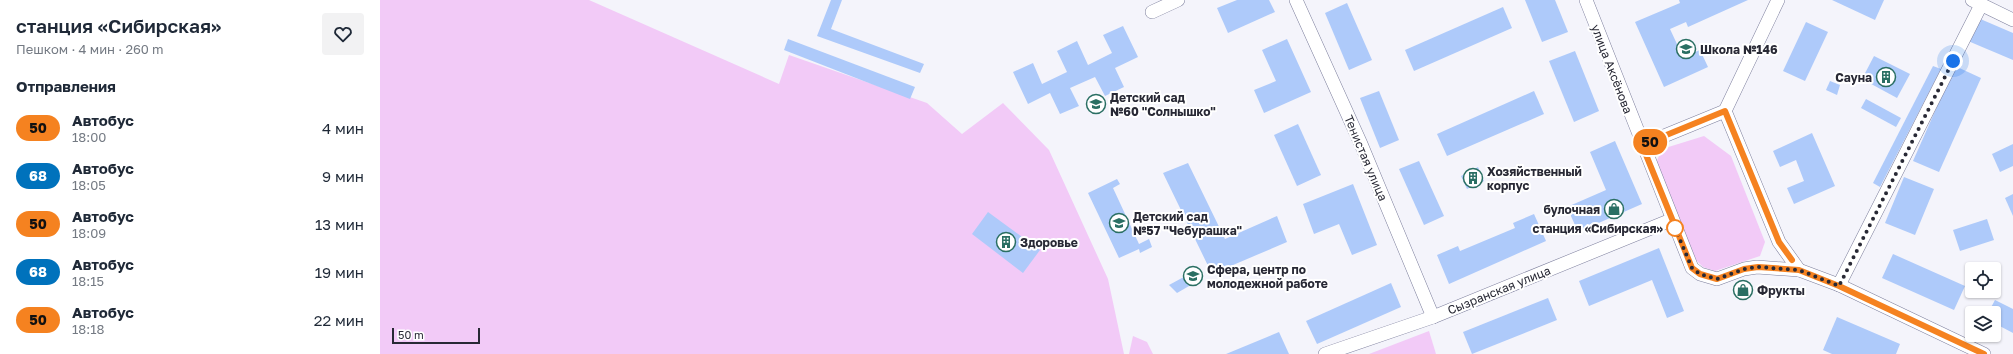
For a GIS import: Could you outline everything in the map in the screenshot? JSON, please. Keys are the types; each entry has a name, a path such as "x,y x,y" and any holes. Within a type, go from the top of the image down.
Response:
{"street":[{"path":"1152,12 1178,0"},
{"name":"Тенистая улица","path":"1296,0 1361,144 1433,316"},
{"name":"улица Аксёнова","path":"1586,0 1671,220 1692,268 1700,274 1717,279 1744,269 1758,267 1799,270 1839,286 1984,354"},
{"path":"1642,145 1725,111 1778,0"},
{"path":"1839,286 1977,2 2013,20"},
{"path":"1725,111 1779,242 1799,270"},
{"name":"Сызранская улица","path":"1325,354 1433,316 1671,220"}],"shaded area":[{"path":"380,0 589,0 779,84 789,55 927,103 962,134 1003,103 1049,150 1108,279 1124,354 380,354"},
{"path":"1704,136 1731,156 1765,242 1760,256 1715,271 1703,267 1696,260 1656,163 1662,149"},
{"path":"1429,331 1436,354 1369,354"},
{"path":"1133,336 1147,342 1153,354 1129,354"}],"building":[{"path":"831,0 842,0 831,29 924,64 920,73 817,36"},
{"path":"1237,0 1269,0 1275,12 1228,33 1217,8"},
{"path":"1525,0 1555,0 1568,32 1542,42"},
{"path":"1679,0 1748,0 1688,27 1686,22 1670,29 1683,57 1700,50 1708,67 1664,87 1635,22 1680,3"},
{"path":"1832,0 1884,0 1875,20"},
{"path":"1347,3 1372,60 1349,70 1325,13"},
{"path":"1503,7 1512,28 1414,71 1405,50"},
{"path":"1978,18 2013,33 2013,60 1968,41"},
{"path":"1806,22 1828,32 1805,81 1783,71"},
{"path":"1123,26 1138,57 1115,68 1124,87 1105,96 1095,77 1070,88 1079,106 1060,114 1050,93 1028,104 1013,72 1033,63 1042,84 1067,72 1057,51 1077,41 1088,65 1112,53 1103,35"},
{"path":"788,39 915,87 910,99 784,50"},
{"path":"1287,39 1311,92 1264,113 1254,90 1276,81 1262,50"},
{"path":"1575,51 1599,111 1574,122 1549,61"},
{"name":"Сауна","path":"1874,56 1910,74 1897,98 1862,79"},
{"path":"1933,66 1941,69 1880,187 1873,183"},
{"path":"1955,66 1981,78 1939,172 1913,161"},
{"path":"1830,81 1840,85 1837,95 1826,90"},
{"path":"1379,91 1399,140 1380,148 1360,98"},
{"path":"1534,91 1544,114 1447,156 1437,134"},
{"path":"1866,99 1901,118 1896,127 1861,108"},
{"path":"1298,124 1321,175 1297,186 1274,135"},
{"path":"1812,133 1835,186 1794,204 1787,188 1804,181 1796,160 1780,167 1773,151"},
{"path":"1615,141 1642,204 1578,232 1567,207 1606,190 1590,152"},
{"path":"2013,144 2013,166 2000,172 1992,154"},
{"path":"1419,161 1444,216 1424,225 1399,169"},
{"path":"1188,163 1225,239 1277,216 1287,242 1212,274 1163,173"},
{"name":"Хозяйственный корпус","path":"1478,167 1484,181 1467,189 1461,176"},
{"path":"1904,177 1934,189 1915,235 1885,223"},
{"path":"1117,179 1120,184 1113,188 1139,244 1149,239 1152,247 1140,253 1139,249 1119,258 1088,193"},
{"path":"1353,184 1377,245 1352,255 1339,224 1314,234 1303,204"},
{"path":"2013,194 2013,216 2005,198"},
{"name":"Здоровье","path":"988,212 1040,250 1023,273 972,234"},
{"path":"1534,214 1546,241 1449,284 1437,255 1458,246 1460,251 1515,228 1513,223"},
{"path":"1987,219 1994,240 1960,251 1953,230"},
{"path":"1659,248 1684,311 1667,318 1652,280 1589,306 1579,281"},
{"path":"1893,254 1965,286 1954,310 1882,278"},
{"name":"Сфера, центр по молодежной работе","path":"1193,272 1196,282 1177,293 1169,285"},
{"path":"1391,283 1401,307 1317,344 1306,321"},
{"path":"1548,298 1557,320 1472,354 1463,332"},
{"path":"1995,300 2013,309 2013,333 2001,327 2001,306 1992,306"},
{"path":"1837,317 1900,344 1896,354 1832,354 1823,350"},
{"path":"1279,332 1289,354 1226,354"}],"bus line":[{"name":"50","path":"1792,260 1779,242 1725,111 1642,145 1671,220 1692,268 1700,274 1717,279 1744,269 1758,267 1799,270 1839,286 1984,354"}],"place":[{"name":"Школа №146","path":"1686,49"},
{"name":"Сауна","path":"1886,77"},
{"name":"Детский сад №60 \"Солнышко\"","path":"1096,104"},
{"name":"Хозяйственный корпус","path":"1473,178"},
{"name":"булочная","path":"1614,209"},
{"name":"Детский сад №57 \"Чебурашка\"","path":"1119,223"},
{"name":"станция «Сибирская»","path":"1675,228"},
{"name":"Здоровье","path":"1006,242"},
{"name":"Сфера, центр по молодежной работе","path":"1193,276"},
{"name":"Фрукты","path":"1743,290"}],"route":[{"path":"1675,228 1692,268 1700,274 1717,279 1744,269 1758,267 1799,270 1839,286 1953,61"}]}
